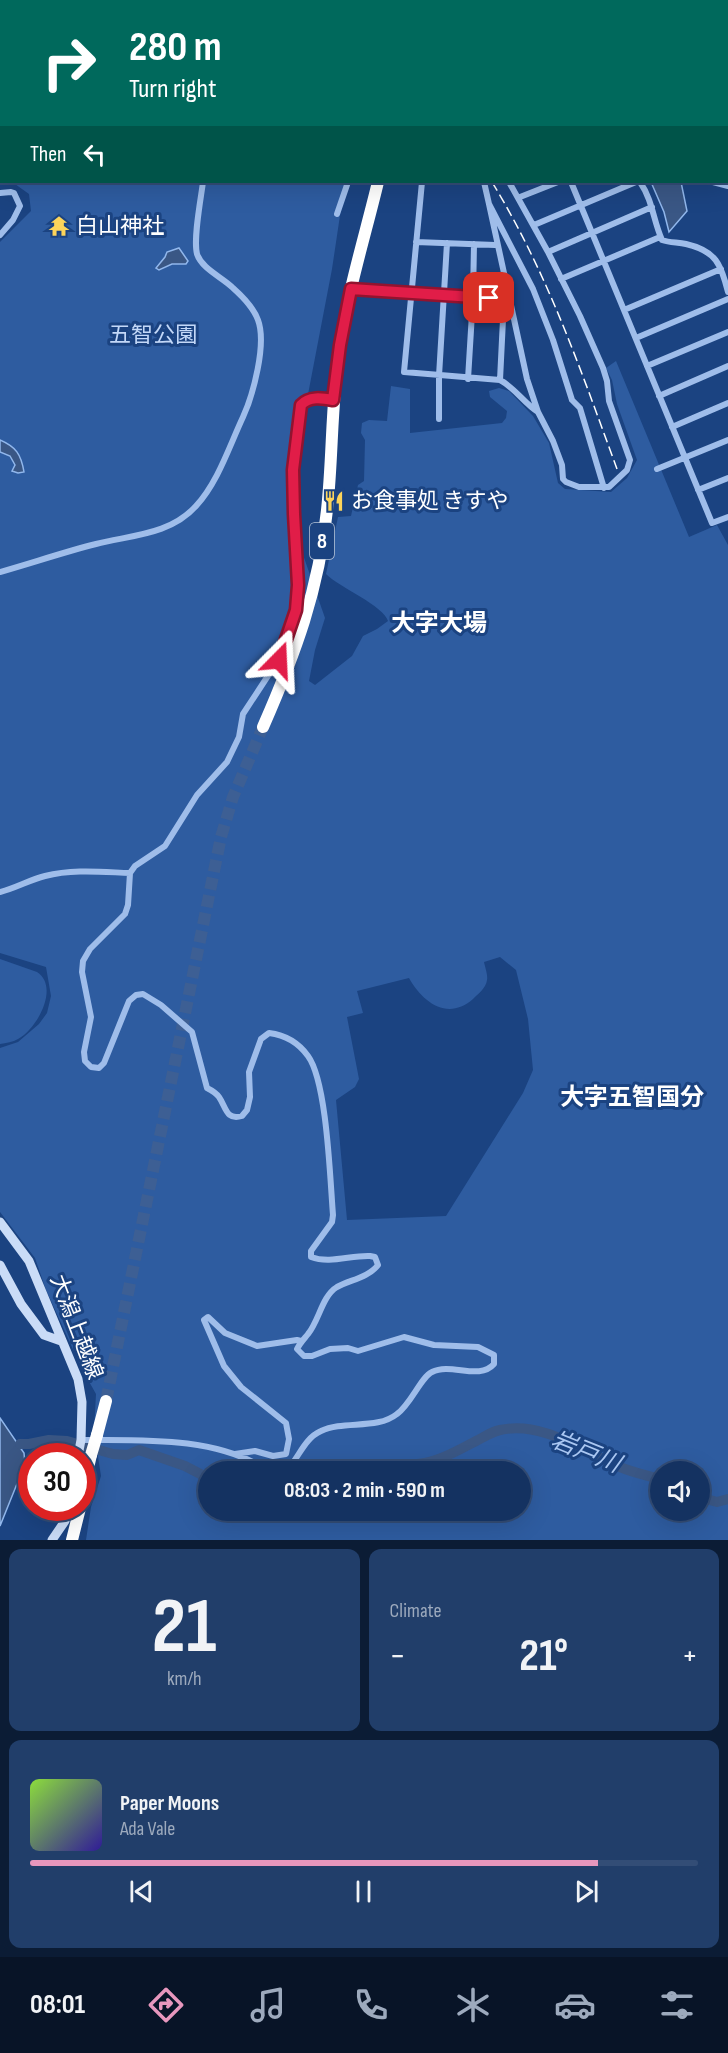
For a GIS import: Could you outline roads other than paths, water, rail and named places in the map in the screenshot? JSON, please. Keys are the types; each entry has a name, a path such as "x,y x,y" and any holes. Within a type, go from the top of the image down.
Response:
{"highway":[{"name":"8","path":"263,727 293,658 310,606 327,510 333,400 340,345 351,289 378,183"},
{"path":"92,1443 97,1435 106,1401"},
{"path":"72,1540 77,1521"}],"main road":[{"name":"大潟上越線","path":"0,1222 29,1261 75,1370 81,1390 81,1441"},
{"path":"0,1265 21,1304 44,1335 61,1341"},
{"path":"52,1540 65,1521"}],"street":[{"path":"0,572 96,544 157,531 171,525 196,506 216,475 249,403 261,351 261,337 258,320 251,309 232,287 218,278 201,261 197,254 195,242 203,183"},
{"path":"337,214 348,183"},
{"path":"422,183 404,372 500,380 512,386 538,412"},
{"path":"484,183 507,300 527,379 538,412 562,465 563,479 579,487 609,487 621,477 630,460 609,401 603,368 548,252 520,197 510,183"},
{"path":"520,197 555,183"},
{"path":"571,183 712,523 728,517"},
{"path":"534,225 636,183"},
{"path":"639,183 646,191 660,237 664,242 684,243 709,252 718,262 728,292"},
{"path":"0,193 14,193 20,206 13,220 0,235"},
{"path":"489,204 533,289 553,340 572,400 580,408 604,488"},
{"path":"548,252 652,207"},
{"path":"561,279 660,237"},
{"path":"416,242 495,245"},
{"path":"439,419 439,376 447,243"},
{"path":"468,379 474,244"},
{"path":"624,310 721,269"},
{"path":"351,289 507,300"},
{"path":"636,338 728,299"},
{"path":"500,380 507,300"},
{"path":"647,366 728,332"},
{"path":"659,396 728,366"},
{"path":"295,1461 309,1438 320,1431 332,1427 390,1419 404,1409 430,1372 442,1368 480,1371 490,1369 494,1364 494,1355 478,1347 434,1345 404,1337 358,1351 348,1348 330,1349 312,1356 304,1356 297,1349 301,1341 309,1334 330,1293 335,1288 371,1272 378,1265 375,1257 370,1256 334,1259 311,1257 311,1251 332,1222 333,1215 326,1131 319,1082 314,1066 307,1054 292,1040 269,1033 261,1039 249,1072 251,1087 247,1110 242,1116 231,1117 227,1114 218,1095 207,1088 192,1032 161,1005 143,994 136,995 129,1001 105,1063 99,1068 91,1067 85,1061 84,1052 91,1017 82,972 83,961 90,949 125,914 129,905 130,873 139,863 165,846 197,795 226,762 239,736 243,714 279,660 296,610 298,585 293,470 301,405 304,401 313,399 333,400"},
{"path":"672,427 728,403"},
{"path":"657,469 728,440"},
{"path":"698,490 728,478"},
{"path":"0,892 22,886 42,876 58,873 82,870 130,873"},
{"path":"235,1454 255,1451 273,1456 286,1454 289,1439 286,1423 242,1388 224,1366 204,1320 208,1317 225,1334 257,1346 301,1341"},
{"path":"81,1441 159,1440 235,1454 255,1461"}],"waterway":[{"name":"岩戸川","path":"432,1461 451,1454 494,1432 517,1428 549,1434 610,1463 650,1476"},
{"name":"岩戸川","path":"34,1443 49,1440 74,1443"},
{"name":"岩戸川","path":"96,1449 127,1455 139,1450 198,1473"},
{"name":"岩戸川","path":"710,1500 717,1502 728,1499"}],"tunnel":[{"path":"106,1401 221,837 233,797 263,727"}],"railway":[{"path":"493,183 530,251 562,322 617,469"}],"place":[{"name":"白山神社","path":"59,226"},
{"name":"お食事処 きすや","path":"334,501"}],"district":[{"name":"大字大場","path":"439,623"},
{"name":"大字五智国分","path":"632,1097"}],"park label":[{"name":"五智公園","path":"153,335"}]}
